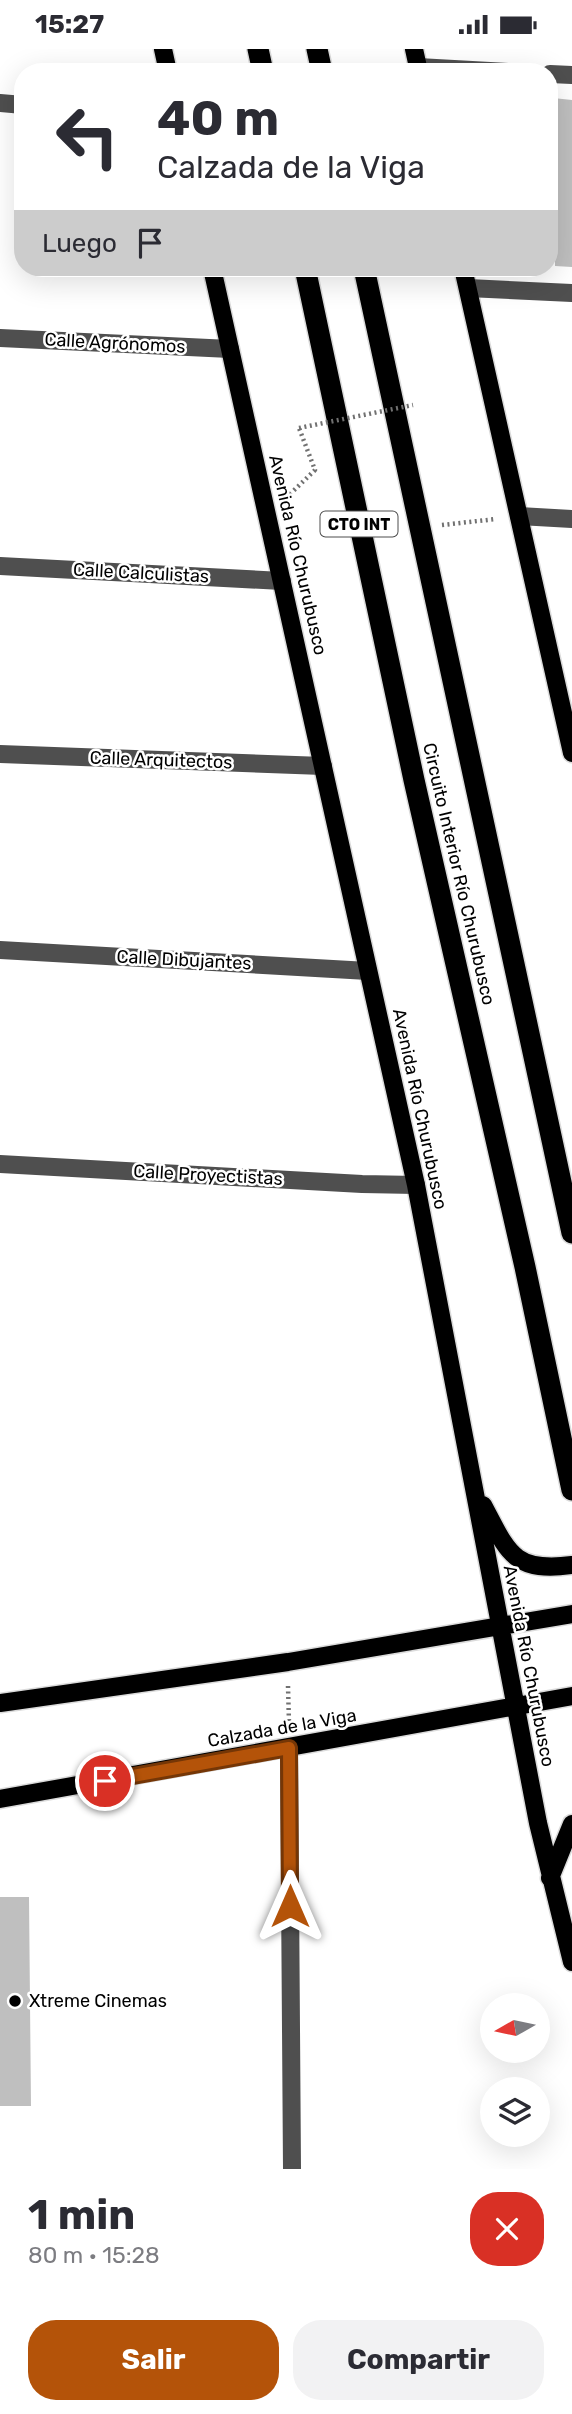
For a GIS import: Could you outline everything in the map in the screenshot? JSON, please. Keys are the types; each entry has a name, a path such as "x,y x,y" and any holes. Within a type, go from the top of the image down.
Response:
{"highway":[{"name":"Circuito Interior Río Churubusco","path":"307,277 414,780 525,1267 572,1490"},
{"name":"Circuito Interior Río Churubusco","path":"366,277 572,1233"}],"main road":[{"name":"Avenida Río Churubusco","path":"214,277 416,1185 550,1878 572,1962"},
{"path":"465,277 572,753"},
{"path":"475,1490 506,1547 521,1562 546,1568 572,1565"},
{"path":"0,1703 288,1662 572,1614"},
{"name":"Calzada de la Viga","path":"0,1799 572,1696"},
{"path":"550,1878 572,1823"}],"street":[{"path":"468,288 572,293"},
{"name":"Calle Agrónomos","path":"0,338 230,349"},
{"path":"519,516 572,519"},
{"name":"Calle Calculistas","path":"0,566 282,581"},
{"name":"Calle Arquitectos","path":"0,754 323,766"},
{"name":"Calle Dibujantes","path":"0,950 368,971"},
{"name":"Calle Proyectistas","path":"0,1164 416,1185"},
{"path":"289,1748 292,2169"}],"path":[{"path":"267,516 315,470 299,428 413,405"},
{"path":"421,527 519,516"},
{"path":"288,1662 289,1748"}],"building":[{"path":"558,99 572,100 572,267 558,266"},
{"name":"Xtreme Cinemas","path":"0,1897 29,1897 31,2106 0,2106"}],"place":[{"name":"Xtreme Cinemas","path":"15,2001"}],"route":[{"path":"105,1781 289,1748 290,1906"}]}
